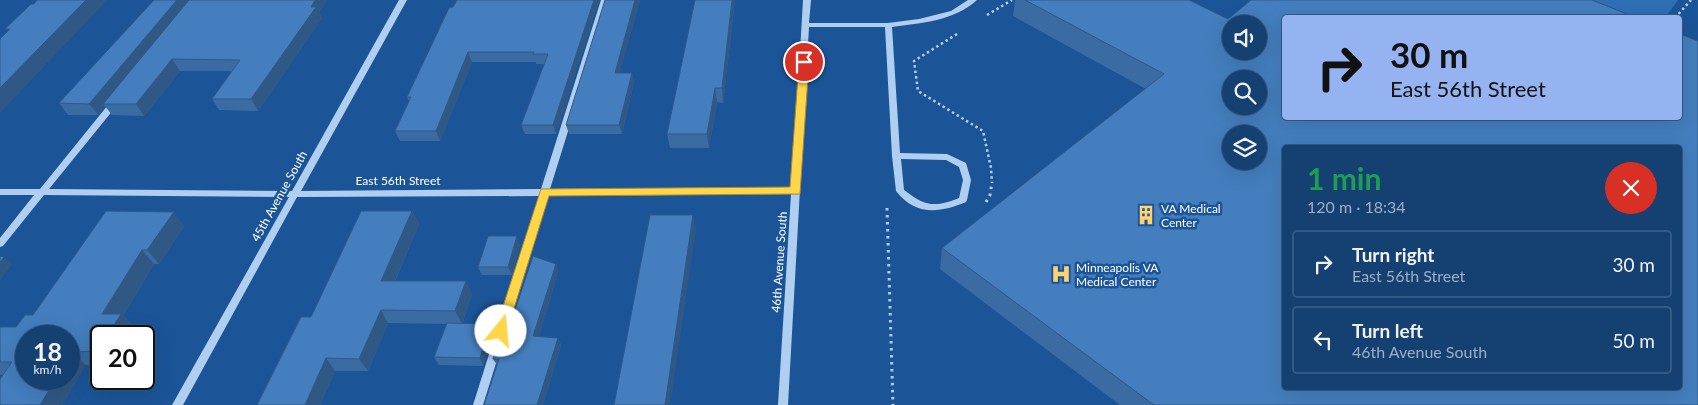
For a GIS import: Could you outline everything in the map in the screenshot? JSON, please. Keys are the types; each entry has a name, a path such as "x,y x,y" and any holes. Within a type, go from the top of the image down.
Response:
{"street":[{"name":"45th Avenue South","path":"178,405 404,0"},
{"path":"478,405 605,0"},
{"name":"46th Avenue South","path":"783,405 807,0"},
{"path":"806,25 888,25 919,21 953,13 973,0"},
{"path":"888,25 896,156 900,191 917,206 943,209 964,200 967,180 963,165 947,157 896,156"},
{"path":"0,244 119,98"},
{"name":"East 56th Street","path":"0,192 295,194 796,191"}],"path":[{"path":"1678,15 1692,0"}],"shaded area":[{"path":"1565,0 1678,0 1667,15 1605,15"}],"building":[{"path":"37,0 86,0 0,88 0,39 10,29 5,29"},
{"path":"154,0 177,0 89,104 59,103"},
{"path":"189,0 315,0 311,7 316,7 251,99 212,99 240,60 172,59 136,104 103,104"},
{"path":"457,0 594,0 553,125 521,125 548,54 533,54 534,52 468,52 436,131 395,131 411,97 407,97 449,8 453,7"},
{"path":"605,0 635,0 615,73 632,73 619,125 566,125"},
{"path":"695,0 732,0 722,88 715,88 707,134 667,134"},
{"name":"VA Medical Center","path":"1025,0 1189,0 1222,16 1222,60 1267,60 1267,15 1233,15 1251,0 1592,0 1630,15 1282,15 1282,120 1682,120 1682,35 1698,41 1698,405 1154,405 942,248 1164,74"},
{"path":"106,211 174,212 147,250 142,250 102,314 121,314 114,325 90,325 90,351 80,352 80,325 18,325 25,315 33,315"},
{"path":"361,211 412,211 381,281 466,281 455,311 381,310 359,359 326,358 305,405 257,405 301,317 311,317"},
{"path":"650,215 693,215 665,405 614,405"},
{"path":"488,236 517,236 508,267 478,267"},
{"path":"533,256 556,264 533,336 558,338 537,405 484,405 499,359 493,359 504,325 510,325"},
{"path":"447,323 490,324 480,358 434,357"},
{"path":"0,327 15,327 15,390 49,390 40,405 0,405 0,379 12,362 0,362"}],"place":[{"name":"VA Medical Center","path":"1146,215"},
{"name":"Minneapolis VA Medical Center","path":"1061,274"}],"route":[{"path":"501,331 545,192 796,191 804,62"}]}
